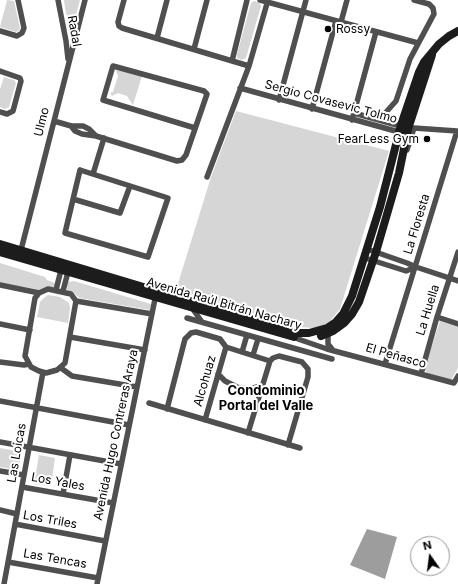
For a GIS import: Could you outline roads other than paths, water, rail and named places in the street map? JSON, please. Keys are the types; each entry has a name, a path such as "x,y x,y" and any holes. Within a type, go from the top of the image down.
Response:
{"main road":[{"name":"Avenida Raúl Bitrán Nachary","path":"0,252 156,294 201,304 297,333 315,332 332,325 343,314 371,257 368,249 386,182 434,49 444,39 458,31"},
{"name":"Avenida Raúl Bitrán Nachary","path":"0,244 21,250 63,268 156,294 205,312 298,338 309,339 328,334 344,323 356,309 361,296 371,257 400,173 405,128"}],"street":[{"path":"0,31 17,36 22,33 24,28 18,0"},
{"name":"Radal","path":"58,0 66,41 68,65"},
{"name":"Ulmo","path":"21,250 85,0"},
{"path":"124,0 118,22 119,26 122,28 249,66"},
{"path":"157,38 167,0"},
{"path":"194,49 207,0"},
{"path":"232,60 247,0"},
{"path":"260,0 418,43"},
{"path":"279,100 306,0"},
{"path":"312,109 347,0"},
{"path":"380,119 396,101 410,59 434,14 433,8 429,4 414,0"},
{"path":"208,177 249,66 267,1"},
{"path":"352,120 376,32"},
{"path":"54,121 71,126 83,126 89,129 96,136 177,161 182,160 186,155 207,94 204,91 113,66 103,100 195,128"},
{"path":"0,72 20,78 21,81 13,112 7,114 0,112"},
{"name":"Sergio Covasevic Tolmo","path":"240,88 352,120 405,128"},
{"name":"Sergio Covasevic Tolmo","path":"354,113 380,119 405,128"},
{"name":"La Floresta","path":"385,364 457,132 405,128"},
{"path":"93,174 104,138"},
{"path":"80,170 93,174 168,198 148,257 65,233 80,170"},
{"path":"73,199 120,213 130,186"},
{"name":"La Huella","path":"420,374 458,252"},
{"path":"371,257 406,271 416,268 458,280"},
{"path":"56,290 63,268"},
{"path":"63,268 63,291"},
{"path":"0,285 39,293"},
{"path":"76,301 65,363 61,368 54,372 35,370 29,364 25,356 35,298 39,293 48,289 63,291 71,294 76,301 152,314"},
{"name":"Avenida Hugo Contreras Araya","path":"97,581 156,294"},
{"path":"201,304 205,312 202,322"},
{"path":"192,308 202,322"},
{"path":"437,317 458,324"},
{"path":"187,318 332,359"},
{"path":"0,324 30,330"},
{"path":"166,409 185,339 196,332 220,339 226,347 270,361"},
{"path":"328,334 328,344 332,349"},
{"path":"242,352 247,335"},
{"path":"70,337 145,350"},
{"name":"El Peñasco","path":"298,338 454,383 458,376"},
{"path":"253,356 258,339"},
{"name":"Alcohuaz","path":"205,420 226,347"},
{"path":"248,433 261,386 270,361 279,356 302,362 308,369 308,377 288,445"},
{"path":"0,362 24,365 29,364"},
{"path":"61,368 72,376 137,387"},
{"name":"Las Loicas","path":"4,584 43,372"},
{"path":"218,374 225,381 239,388 249,389 261,386"},
{"path":"0,401 129,425"},
{"path":"149,403 300,448"},
{"path":"0,442 121,464"},
{"path":"63,494 70,455"},
{"path":"0,471 24,475"},
{"name":"Los Yales","path":"22,487 113,503"},
{"path":"0,510 17,514"},
{"name":"Los Triles","path":"15,524 105,541"},
{"name":"Las Tencas","path":"8,562 97,581"}],"place":[{"name":"Rossy","path":"328,29"},
{"name":"FearLess Gym","path":"427,139"}],"district":[{"name":"Condominio Portal del Valle","path":"266,398"}]}
